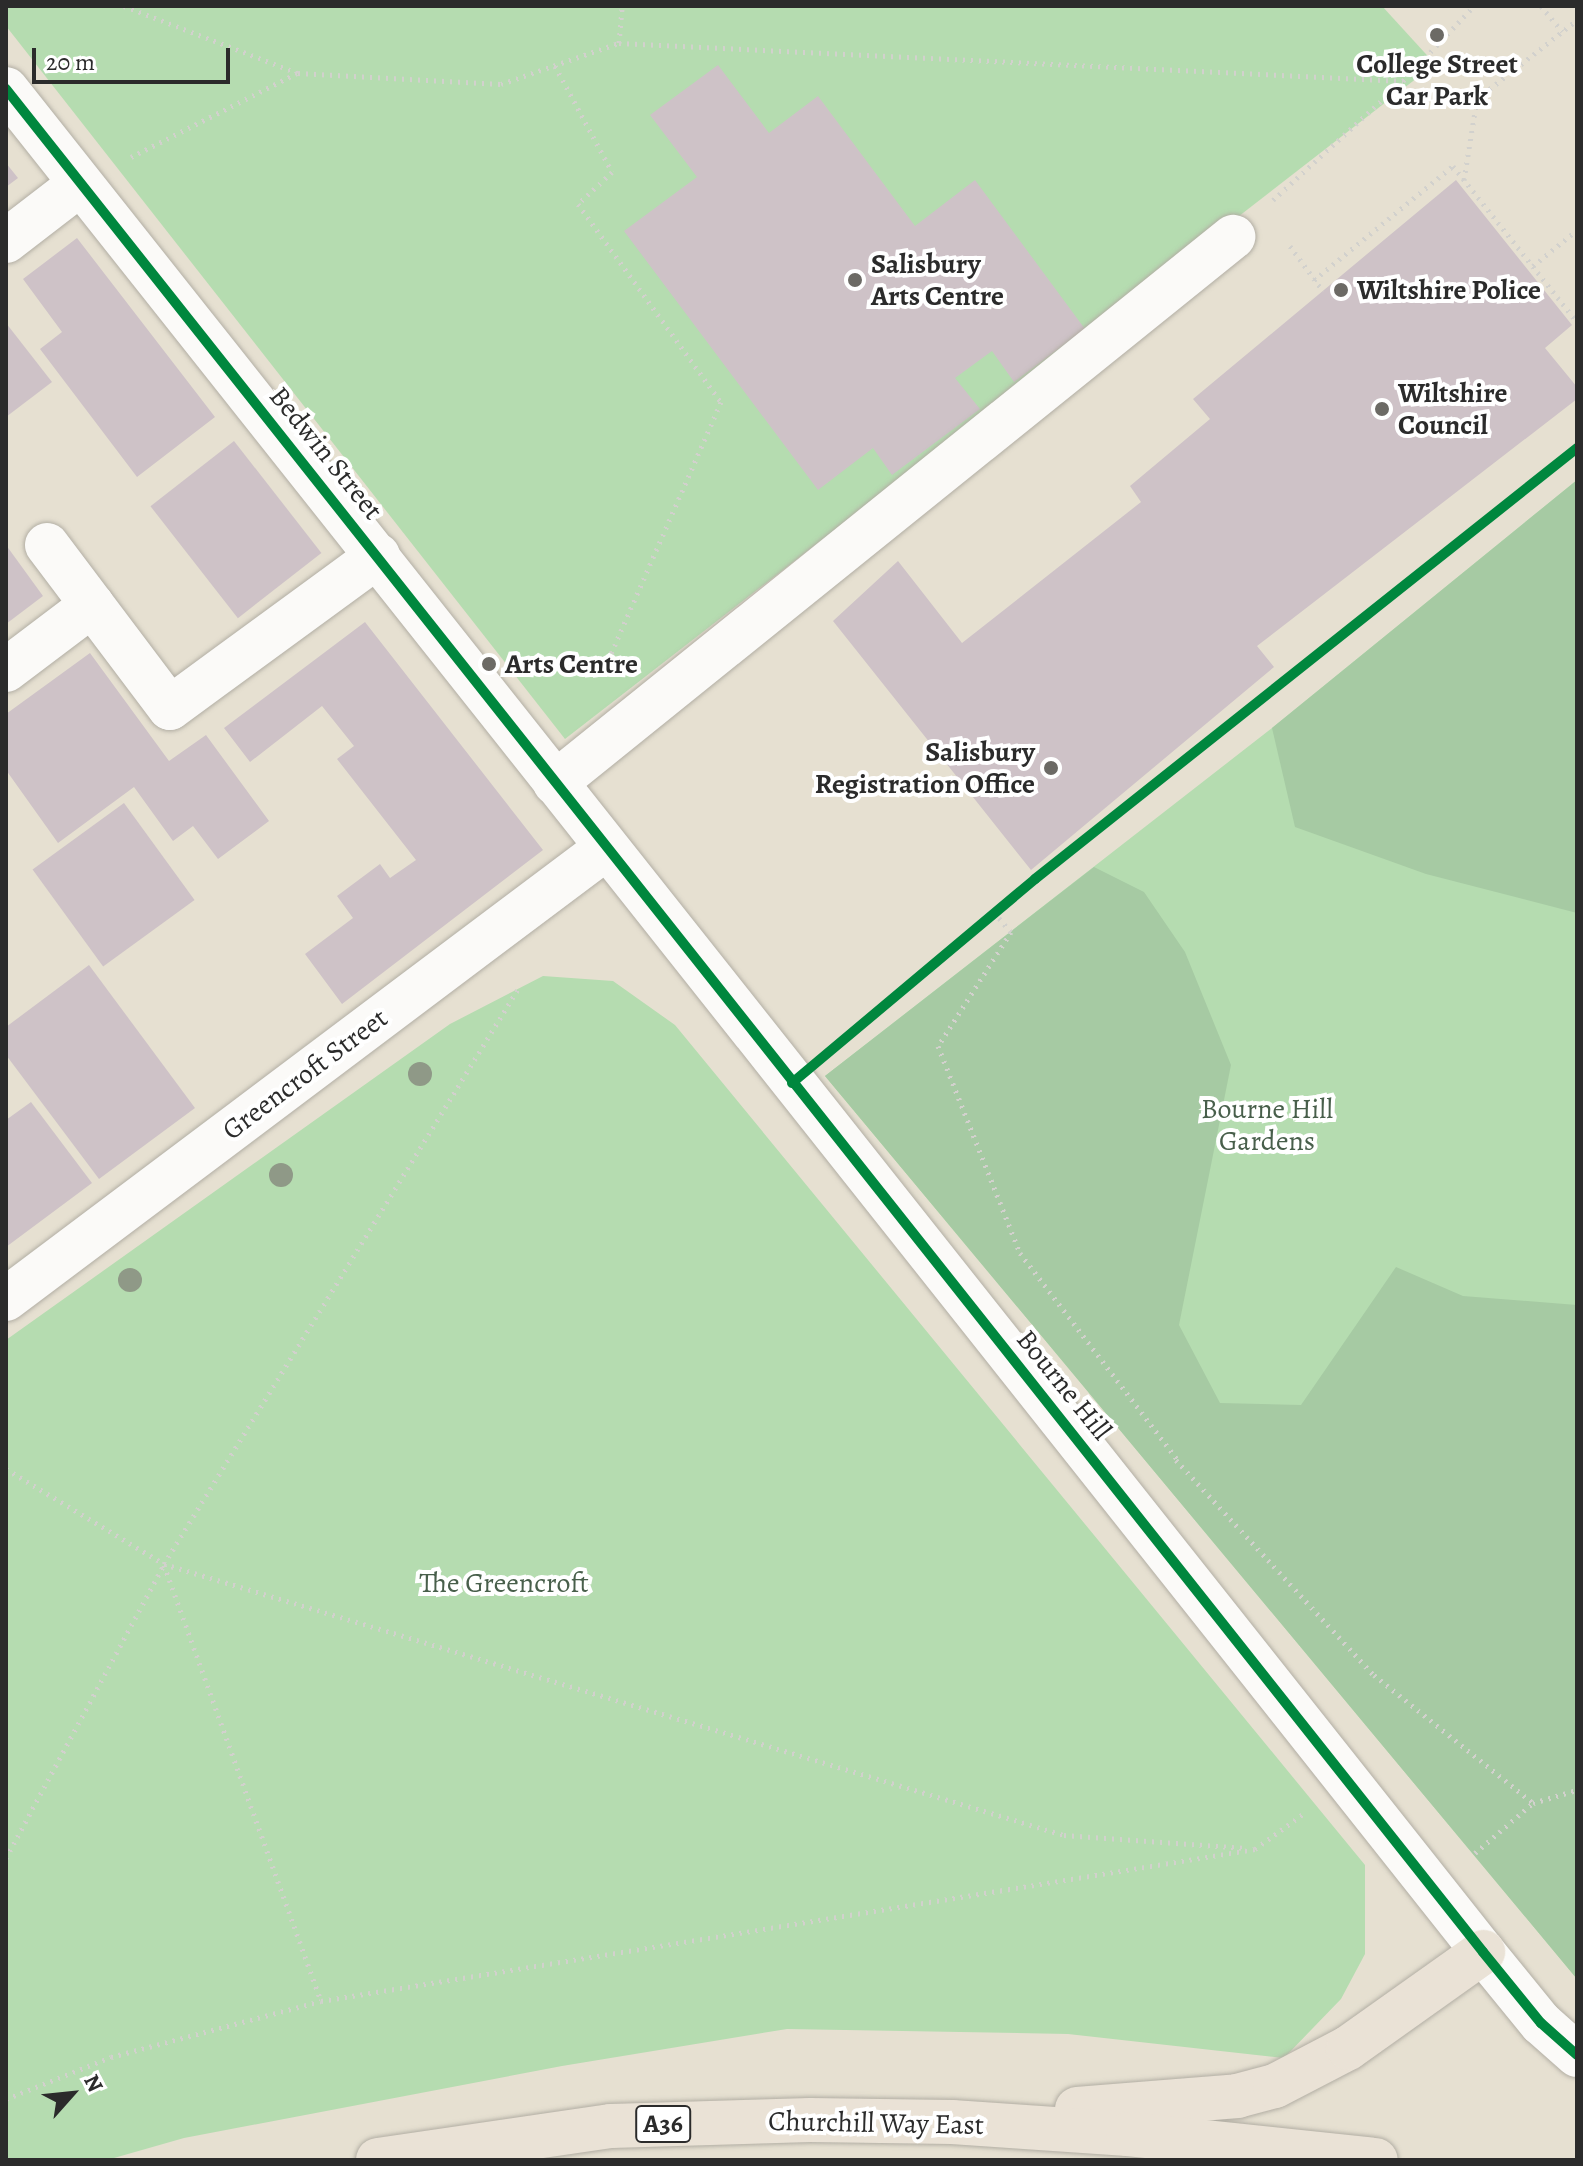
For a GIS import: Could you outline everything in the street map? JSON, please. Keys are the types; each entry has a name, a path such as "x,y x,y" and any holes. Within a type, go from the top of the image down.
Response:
{"highway":[{"path":"952,2122 1237,2096 1275,2086 1348,2048 1483,1952"},
{"name":"Churchill Way East","path":"378,2160 611,2126 952,2122 1376,2160"}],"street":[{"name":"Bedwin Street","path":"6,89 378,556 605,849"},
{"path":"6,241 80,184"},
{"path":"555,783 1233,237"},
{"path":"47,545 170,708 378,556"},
{"path":"6,670 92,605"},
{"name":"Greencroft Street","path":"6,1299 605,849"},
{"name":"Bourne Hill","path":"605,849 1350,1781 1483,1952 1541,2023 1577,2055"}],"path":[{"path":"124,6 298,73 501,84 619,43 1403,81"},
{"path":"619,43 622,6"},
{"path":"1233,237 1403,81 1474,6"},
{"path":"1541,6 1562,31"},
{"path":"1464,180 1477,99 1577,20"},
{"path":"555,66 612,172 578,204 721,402 600,680"},
{"path":"80,184 298,73"},
{"path":"1314,280 1453,166 1577,322"},
{"path":"1533,266 1577,230"},
{"path":"983,922 1005,904"},
{"path":"994,912 1011,932 938,1046 1020,1253 1177,1459 1374,1675 1533,1803"},
{"path":"6,1858 164,1564 522,984"},
{"path":"1125,1500 1177,1459"},
{"path":"6,1469 164,1564 1064,1835 1255,1849"},
{"path":"164,1564 321,2001"},
{"path":"6,2099 111,2057 321,2001 1255,1849 1350,1781"},
{"path":"1435,1888 1533,1803 1577,1790"}],"green space":[{"path":"6,6 1382,6 1435,64 565,739 6,26"},
{"name":"Bourne Hill Gardens","path":"1577,480 1577,1979 825,1076 1272,728"},
{"path":"1577,480 1577,913 1426,874 1295,827 1272,728"},
{"path":"1094,867 1144,892 1185,952 1231,1065 1179,1325 1220,1403 1301,1405 1396,1267 1463,1296 1577,1305 1577,1979 825,1076"},
{"name":"The Greencroft","path":"543,976 613,981 675,1025 1365,1865 1365,1954 1341,1999 1284,2058 1068,2034 787,2029 562,2066 184,2138 107,2160 6,2160 6,1340 450,1024"}],"building":[{"name":"Salisbury Arts Centre","path":"718,65 769,133 818,96 915,226 975,180 1085,329 1014,382 992,351 955,378 980,409 892,475 873,448 818,490 624,231 697,177 650,115"},
{"path":"6,163 18,178 6,187"},
{"path":"1456,180 1572,325 1545,348 1577,387 1577,399 1257,646 1274,667 1031,870 833,621 898,561 962,643 1141,502 1130,486 1210,419 1193,399"},
{"path":"77,238 215,417 137,477 40,349 62,332 23,279"},
{"path":"6,323 52,382 6,417"},
{"path":"234,441 321,553 238,618 150,506"},
{"path":"6,545 43,596 6,624"},
{"path":"365,622 543,850 342,1004 305,954 353,918 337,896 380,864 390,878 416,860 337,759 354,746 322,706 250,762 224,728"},
{"path":"90,653 169,761 206,735 269,821 218,859 193,826 173,841 134,787 58,843 6,770 6,714"},
{"path":"124,803 195,900 103,967 33,869"},
{"path":"89,965 195,1108 99,1179 6,1055 6,1027"},
{"path":"31,1102 92,1183 6,1247 6,1120"}],"cycle path":[{"path":"6,89 1483,1952 1541,2023 1577,2055"},
{"path":"792,1083 1035,879 1577,448"}],"place":[{"name":"College Street Car Park","path":"1437,35"},
{"name":"Salisbury Arts Centre","path":"855,280"},
{"name":"Wiltshire Police","path":"1341,290"},
{"name":"Wiltshire Council","path":"1382,409"},
{"name":"Arts Centre","path":"489,664"},
{"name":"Salisbury Registration Office","path":"1051,768"}]}
